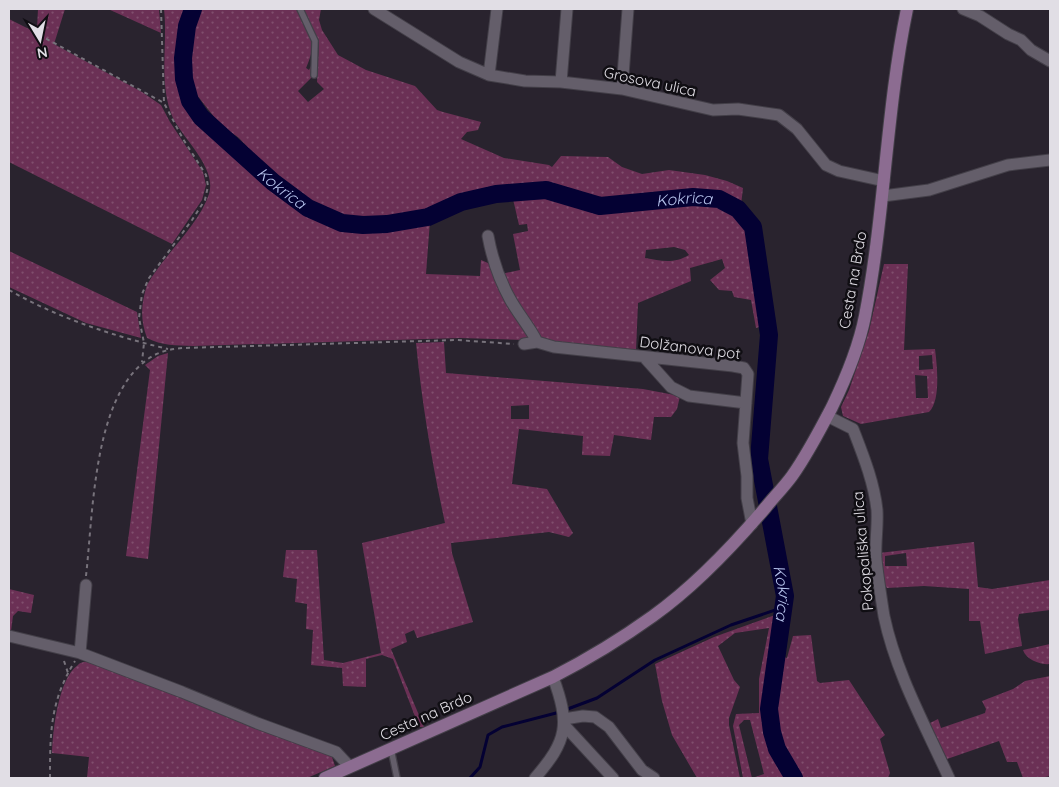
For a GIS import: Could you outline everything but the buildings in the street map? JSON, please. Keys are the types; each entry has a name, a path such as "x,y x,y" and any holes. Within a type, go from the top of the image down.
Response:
{"street":[{"name":"Grosova ulica","path":"374,9 459,62 488,75 525,81 561,82 622,89 713,110 738,109 779,115 797,129 826,165 839,171 884,181"},
{"path":"488,75 496,9"},
{"path":"561,82 566,9"},
{"path":"622,89 628,9"},
{"name":"Cesta na Brdo","path":"325,778 353,773 391,749 553,677 585,660 654,616 706,571 752,524 796,469 837,396 852,360 865,318 883,196 895,80 907,9"},
{"path":"963,9 980,16 1021,40 1031,50 1050,61"},
{"path":"883,196 928,190 1008,165 1050,160"},
{"path":"488,236 492,256 510,300 537,342"},
{"name":"Dolžanova pot","path":"524,344 537,342 554,347 744,368 748,374 743,443 747,476 747,498 752,524"},
{"path":"645,358 671,387 689,396 746,403"},
{"name":"Pokopališka ulica","path":"827,416 853,429 862,452 873,486 877,511 876,558 880,591 891,645 902,676 949,778"},
{"path":"80,653 86,586"},
{"path":"9,636 80,653 336,752 353,773"},
{"path":"535,778 555,754 562,738 564,723 562,700 553,677"},
{"path":"564,723 583,716 595,717 609,726 642,770 654,778"},
{"path":"564,723 613,778"}],"lane":[{"path":"300,9 316,41 314,75"},
{"path":"391,749 396,778"}],"path":[{"path":"141,365 144,343 139,318 142,294 149,278 205,200 208,186 206,175 183,139 164,103 161,9"},
{"path":"32,32 119,77 164,103"},
{"path":"9,290 29,302 93,328 170,349 305,343 458,340 524,344"},
{"path":"86,586 95,486 103,436 120,393 131,376 141,365 157,354 170,349"},
{"path":"50,778 50,742 55,705 65,678 80,653"}],"shaded area":[{"path":"38,9 65,9 54,44 142,92 161,105 203,172 206,185 202,200 172,244 9,162 9,19 33,31 37,29"},
{"path":"108,9 159,9 161,33"},
{"path":"164,9 187,9 181,30 177,57 186,107 246,166 297,207 327,222 344,227 379,230 414,226 430,221 426,274 480,276 481,260 488,263 494,269 530,338 525,340 460,338 193,346 164,344 147,338 142,312 147,285 204,206 209,194 210,184 204,164 178,127 168,105 165,78"},
{"path":"197,9 297,9 312,42 306,68 309,70 311,66 312,68 311,78 298,91 308,102 324,89 317,82 319,41 302,9 321,9 319,20 322,30 338,55 366,70 415,86 437,110 481,122 478,130 467,132 461,139 504,158 552,167 561,156 608,157 622,167 642,174 669,170 705,175 743,188 741,205 731,200 709,195 691,194 669,198 599,203 587,201 548,186 524,186 470,195 420,216 378,218 369,221 351,220 332,215 299,196 282,183 238,137 222,127 193,90 190,79 187,38"},
{"path":"553,197 598,208 611,209 681,202 718,203 730,208 747,229 751,243 758,288 759,327 756,328 751,300 734,297 732,291 719,290 710,280 725,268 722,259 690,268 691,281 638,303 636,351 551,341 539,336 501,274 520,270 513,234 528,231 527,224 519,225 513,199","holes":["674,247 685,250 689,255 678,260 662,261 645,258 646,250"]},
{"path":"9,251 137,312 141,338 86,323 9,287"},
{"path":"884,264 908,264 904,350 935,349 937,391 933,407 929,412 861,424 843,416 841,407 849,390 869,331","holes":["932,355 933,369 919,370 919,356","915,375 927,376 928,398 916,398"]},
{"path":"444,342 446,373 643,389 680,396 677,409 671,417 654,417 651,440 614,435 610,456 582,455 583,436 519,429 512,484 547,489 573,533 569,537 549,532 451,543 452,553 473,622 417,638 414,630 405,634 407,642 391,649 424,727 419,727 393,659 382,655 366,659 366,687 343,686 342,668 311,665 313,630 306,629 307,604 295,602 297,579 283,577 286,550 317,550 324,660 343,663 381,653 362,543 445,523 428,433 416,343","holes":["529,405 529,419 511,419 511,406"]},
{"path":"168,353 148,559 126,556 150,370 145,365 158,356"},
{"path":"974,542 978,587 992,589 1050,580 1050,610 1019,614 1022,646 985,654 980,621 969,621 969,589 924,586 887,588 882,582 879,553","holes":["906,553 907,566 885,566 885,556"]},
{"path":"9,589 34,595 31,613 18,611 13,616 11,631 9,631"},
{"path":"778,614 776,638 766,692 766,705 772,743 788,778 752,778 743,778 733,726 736,714 759,713 759,679 769,628 735,633 718,646 734,680 740,687 729,718 729,725 740,778 697,778 672,735 662,701 655,664 714,637","holes":["744,720 750,720 764,774 752,778 739,725"]},
{"path":"811,635 817,681 820,683 849,680 885,735 880,739 890,773 888,778 797,778 794,774 777,729 774,704 784,657 787,658 793,636"},
{"path":"1050,644 1050,664 1034,661 1027,657 1023,650"},
{"path":"89,661 314,747 332,757 335,766 307,778 87,778 89,757 52,753 61,693 71,672 79,664"},
{"path":"1050,676 1050,776 1023,778 1017,762 1007,762 999,741 947,759 930,723 938,719 941,728 985,713 986,709 982,701 1013,689 1025,681"}],"waterway":[{"name":"Kokrica","path":"193,9 187,26 183,58 184,79 190,101 201,117 273,182 308,208 342,223 363,225 387,224 428,217 461,202 496,194 546,190 600,206 693,197 719,199 738,209 753,227 769,335 759,459 785,596 769,709 772,732 777,749 794,778"},
{"path":"565,710 597,698 655,660 731,625 784,607"},
{"path":"470,778 480,767 488,735 502,727 560,712"}]}
